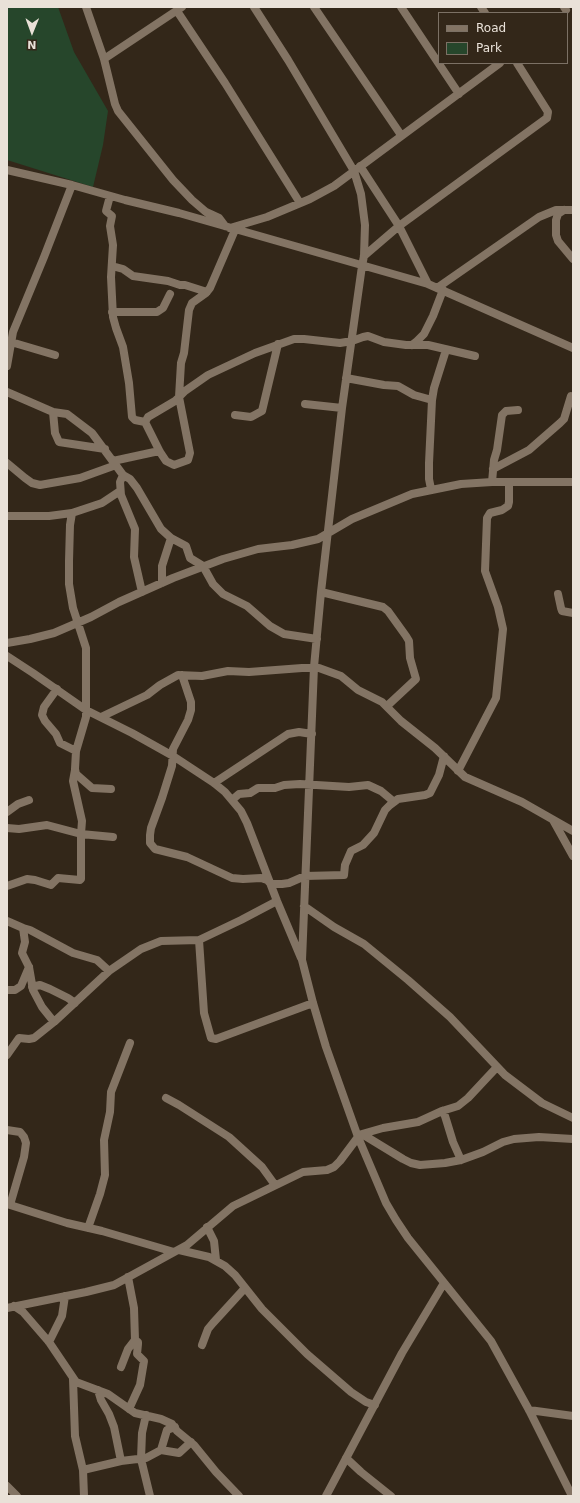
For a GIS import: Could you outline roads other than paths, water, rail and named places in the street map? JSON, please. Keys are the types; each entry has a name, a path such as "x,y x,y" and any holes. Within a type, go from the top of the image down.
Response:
{"street":[{"path":"86,7 104,59 115,104 123,117 173,180 192,200 206,212 219,218 230,228"},
{"path":"254,7 357,168 399,226 428,284"},
{"path":"314,7 401,135"},
{"path":"401,7 438,62"},
{"path":"104,59 180,9 300,202"},
{"path":"439,64 459,94"},
{"path":"230,228 253,222 310,199 334,186 499,64"},
{"path":"364,256 399,226 547,118 548,112 518,64"},
{"path":"302,960 314,667 327,533 342,408 364,256 364,211 358,182 357,168"},
{"path":"7,170 72,185 428,284 542,335 572,345"},
{"path":"7,366 10,331 44,257 72,185"},
{"path":"110,196 106,211 112,216 110,226 113,244 112,312 123,347 129,383 132,417 136,420 145,422"},
{"path":"564,210 558,214 556,220 556,235 558,241 573,260"},
{"path":"412,345 424,334 433,316 440,289 539,217 552,211 573,210"},
{"path":"145,422 159,451 166,461 174,466 185,462 190,457 179,397 181,363 184,353 189,310 192,303 210,288 230,228"},
{"path":"112,266 123,269 133,276 168,281 207,292"},
{"path":"112,312 157,312 162,308 170,294"},
{"path":"145,422 148,417 170,404 208,375 256,353 294,339 335,343 352,341 368,336 384,342 406,346 428,345 475,356"},
{"path":"235,415 251,417 262,411 278,344"},
{"path":"9,347 55,355"},
{"path":"432,490 429,479 429,463 432,400 434,388 446,350"},
{"path":"346,378 398,386 405,388 414,394 432,400"},
{"path":"7,392 53,412 67,414 92,433 123,475 134,483 161,529 172,538 186,546 190,558 203,566 209,578 223,594 247,606 278,631 292,636 317,639"},
{"path":"493,468 529,450 560,423 564,419 571,396 573,397"},
{"path":"305,404 342,408"},
{"path":"492,482 502,415 506,411 518,410"},
{"path":"53,412 55,433 61,444 105,449"},
{"path":"7,463 32,483 40,485 80,478 115,463 159,451"},
{"path":"123,475 120,482 120,491 123,503 135,529 134,557 142,592"},
{"path":"7,643 30,640 54,633 91,617 119,602 203,566 258,549 308,542 318,539 352,519 412,494 461,484 492,482 573,482"},
{"path":"458,771 496,698 503,629 498,608 485,571 487,518 490,513 502,510 508,506 509,482"},
{"path":"7,516 49,516 72,513 102,503 120,491"},
{"path":"7,886 27,879 51,885 58,878 80,880 82,877 82,821 73,781 76,751 84,726 86,710 86,648 73,608 68,584 70,525 72,513"},
{"path":"162,583 162,566 172,538"},
{"path":"321,592 383,607 388,610 409,641 410,658 416,679 387,706"},
{"path":"558,594 560,608 562,611 573,613"},
{"path":"7,656 86,710 172,756 214,783 232,800 248,823 276,901 302,960 326,1047 377,1182 396,1220 491,1341 529,1410 572,1496"},
{"path":"101,717 147,695 174,676 202,676 228,671 248,672 314,667 341,676 358,690 387,706 401,721 444,756 458,771 470,780 528,805 573,831"},
{"path":"182,675 192,706 188,720 173,749 172,766 152,828 150,840 152,847 155,849 198,862 232,878 264,878 271,884 289,883 305,876 344,875 345,865 351,851 365,844 376,831 385,810 393,801 430,794 441,771 444,756"},
{"path":"57,689 44,707 42,715 56,734 60,743 76,751"},
{"path":"214,783 288,734 299,732 312,734"},
{"path":"75,769 76,774 92,788 112,789"},
{"path":"232,800 239,794 250,793 258,788 275,788 292,784 309,784 346,787 368,785 382,791 393,801"},
{"path":"7,812 18,804 29,800"},
{"path":"553,820 573,856"},
{"path":"7,828 19,829 47,825 81,834 113,837"},
{"path":"7,1055 19,1038 34,1038 54,1022 109,971 141,949 158,942 199,940 276,901"},
{"path":"304,906 320,918 364,944 408,980 450,1017 505,1075 542,1103 573,1118"},
{"path":"7,921 38,934 68,950 97,960 109,971"},
{"path":"23,928 25,942 22,954 29,967 32,987 42,1007 54,1022"},
{"path":"199,940 204,1013 211,1038 216,1039 313,1003"},
{"path":"7,990 15,990 21,986 29,967"},
{"path":"32,987 40,985 68,998 75,1003"},
{"path":"88,1228 100,1194 104,1175 104,1140 110,1112 111,1092 130,1043"},
{"path":"11,1307 114,1285 187,1245 233,1206 302,1172 326,1170 334,1167 340,1162 360,1136 383,1128 418,1122 463,1103 497,1067"},
{"path":"166,1098 229,1137 262,1167 275,1185"},
{"path":"442,1111 461,1160"},
{"path":"7,1130 20,1132 26,1143 24,1157 8,1205 67,1223 176,1251 203,1255 216,1260 235,1275 264,1310 322,1368 351,1392 366,1402 375,1405"},
{"path":"360,1136 411,1163 420,1165 461,1160 483,1152 503,1142 525,1137 554,1137 573,1139"},
{"path":"207,1227 214,1241 216,1260"},
{"path":"128,1277 134,1308 135,1340 138,1342 137,1354 144,1361 140,1385 129,1409"},
{"path":"326,1496 402,1353 444,1283"},
{"path":"202,1345 208,1329 245,1288"},
{"path":"49,1342 62,1316 65,1296"},
{"path":"11,1307 23,1312 49,1342 74,1379 80,1384 108,1394 135,1413 161,1419 172,1424 177,1431 191,1442 216,1472 239,1496"},
{"path":"121,1367 128,1349 135,1340"},
{"path":"74,1379 75,1436 83,1470 84,1496"},
{"path":"98,1390 101,1400 114,1427 121,1461"},
{"path":"529,1410 573,1416"},
{"path":"146,1415 142,1433 141,1459 148,1496"},
{"path":"161,1450 167,1430 175,1427"},
{"path":"83,1470 121,1461 141,1459 161,1450 179,1453 191,1442"},
{"path":"346,1458 391,1496"},
{"path":"7,1486 17,1496"}]}
